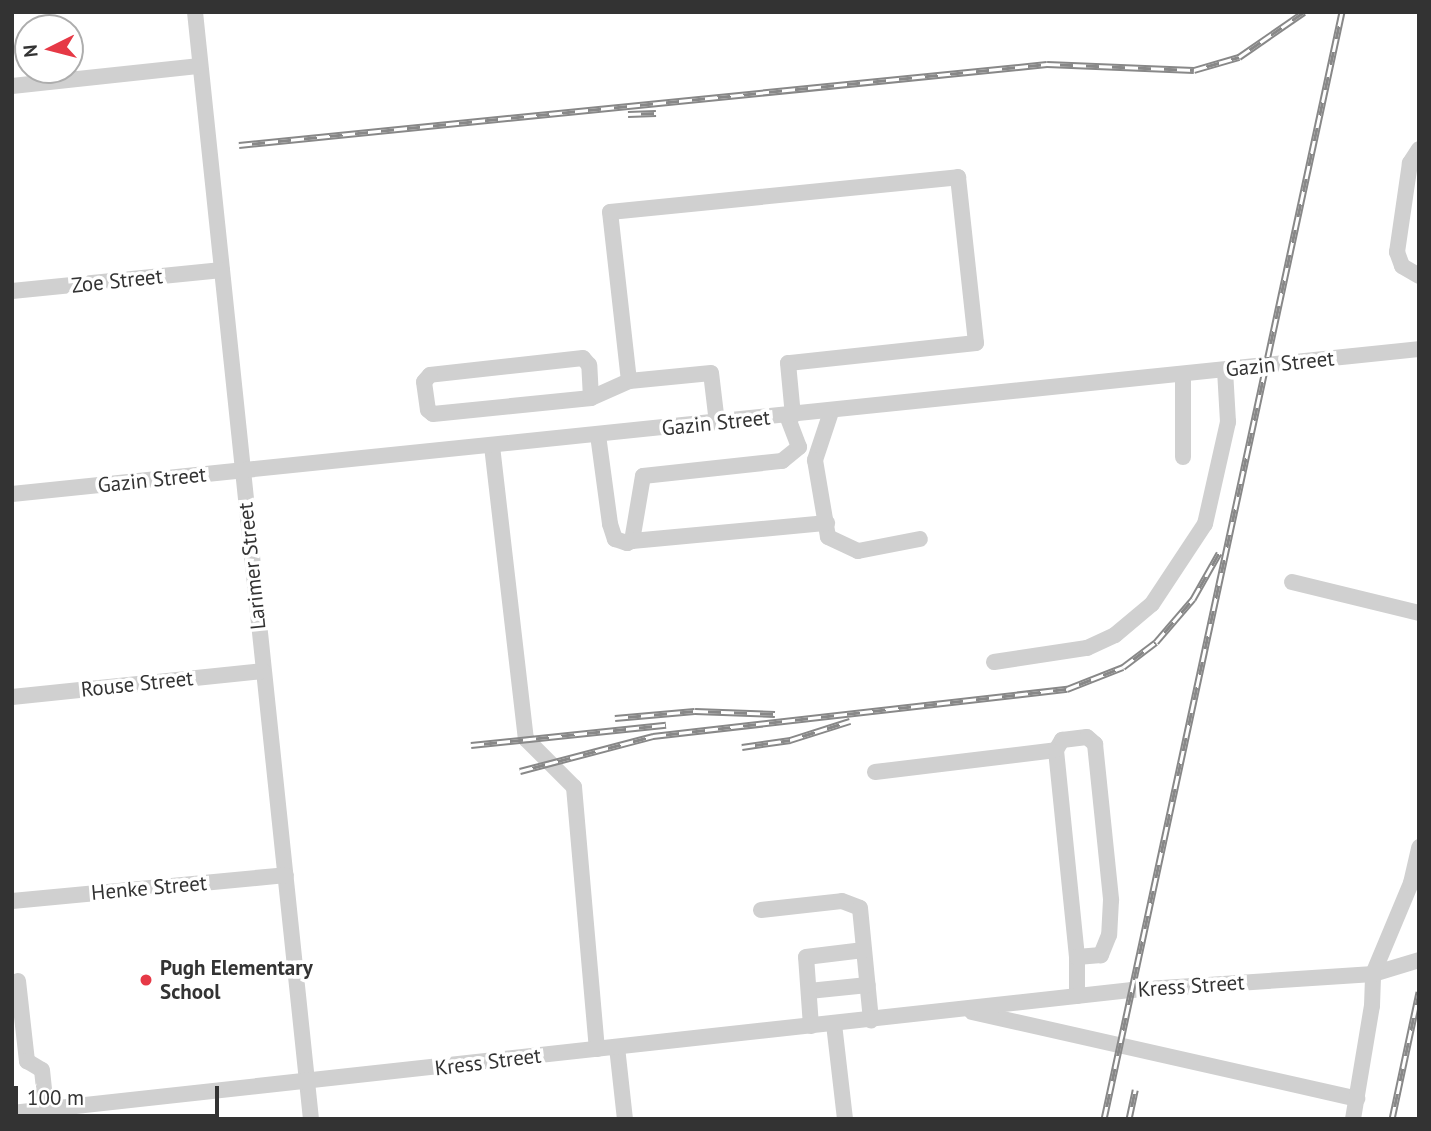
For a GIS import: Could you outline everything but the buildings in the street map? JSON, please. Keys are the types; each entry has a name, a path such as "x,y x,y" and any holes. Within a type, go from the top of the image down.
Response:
{"street":[{"name":"Larimer Street","path":"195,12 311,1119"},
{"path":"12,86 200,66"},
{"path":"1419,149 1410,163 1397,252 1402,266 1419,276"},
{"path":"629,381 610,212 958,177 976,343 788,363 790,416 799,447 782,461 643,477 632,541"},
{"name":"Zoe Street","path":"12,292 222,270"},
{"name":"Gazin Street","path":"12,494 1183,376 1419,349"},
{"path":"591,398 589,365 583,358 430,375 424,382 430,414 591,398 629,381 711,373 717,423"},
{"path":"995,662 1087,648 1115,635 1152,604 1205,524 1228,422 1225,370"},
{"path":"1183,376 1183,457"},
{"path":"831,412 815,460 832,542 858,551 920,539"},
{"path":"598,435 610,524 615,539 632,541 827,523"},
{"path":"492,446 526,739 575,787 597,1049"},
{"path":"1292,582 1419,613"},
{"name":"Rouse Street","path":"12,697 263,671"},
{"path":"1077,957 1101,955 1109,935 1111,900 1095,744 1087,737 1062,740 1056,750 1077,957 1077,996"},
{"path":"875,772 1056,750"},
{"path":"1353,1119 1373,974 1411,883 1419,846"},
{"name":"Henke Street","path":"12,901 286,875"},
{"path":"761,909 842,901 860,908 871,1020"},
{"path":"811,1026 806,957 864,950"},
{"name":"Kress Street","path":"12,1113 307,1084 1077,996 1373,974 1419,960"},
{"path":"18,981 27,1061 41,1070 46,1110"},
{"path":"809,991 868,985"},
{"name":"Kress Street","path":"963,1010 1357,1099"},
{"path":"834,1024 845,1119"},
{"path":"617,1047 625,1119"}],"railway":[{"path":"239,145 1047,64 1194,70 1239,57 1304,12"},
{"path":"1104,1119 1342,12"},
{"path":"628,114 656,113"},
{"path":"520,771 653,736 1067,689 1123,667 1156,642 1193,599 1219,553"},
{"path":"615,718 695,711 775,714"},
{"path":"742,747 790,740 850,721"},
{"path":"471,745 666,725"},
{"path":"1392,1119 1419,992"},
{"path":"1129,1119 1135,1090"}],"place":[{"name":"Pugh Elementary School","path":"146,980"}]}
